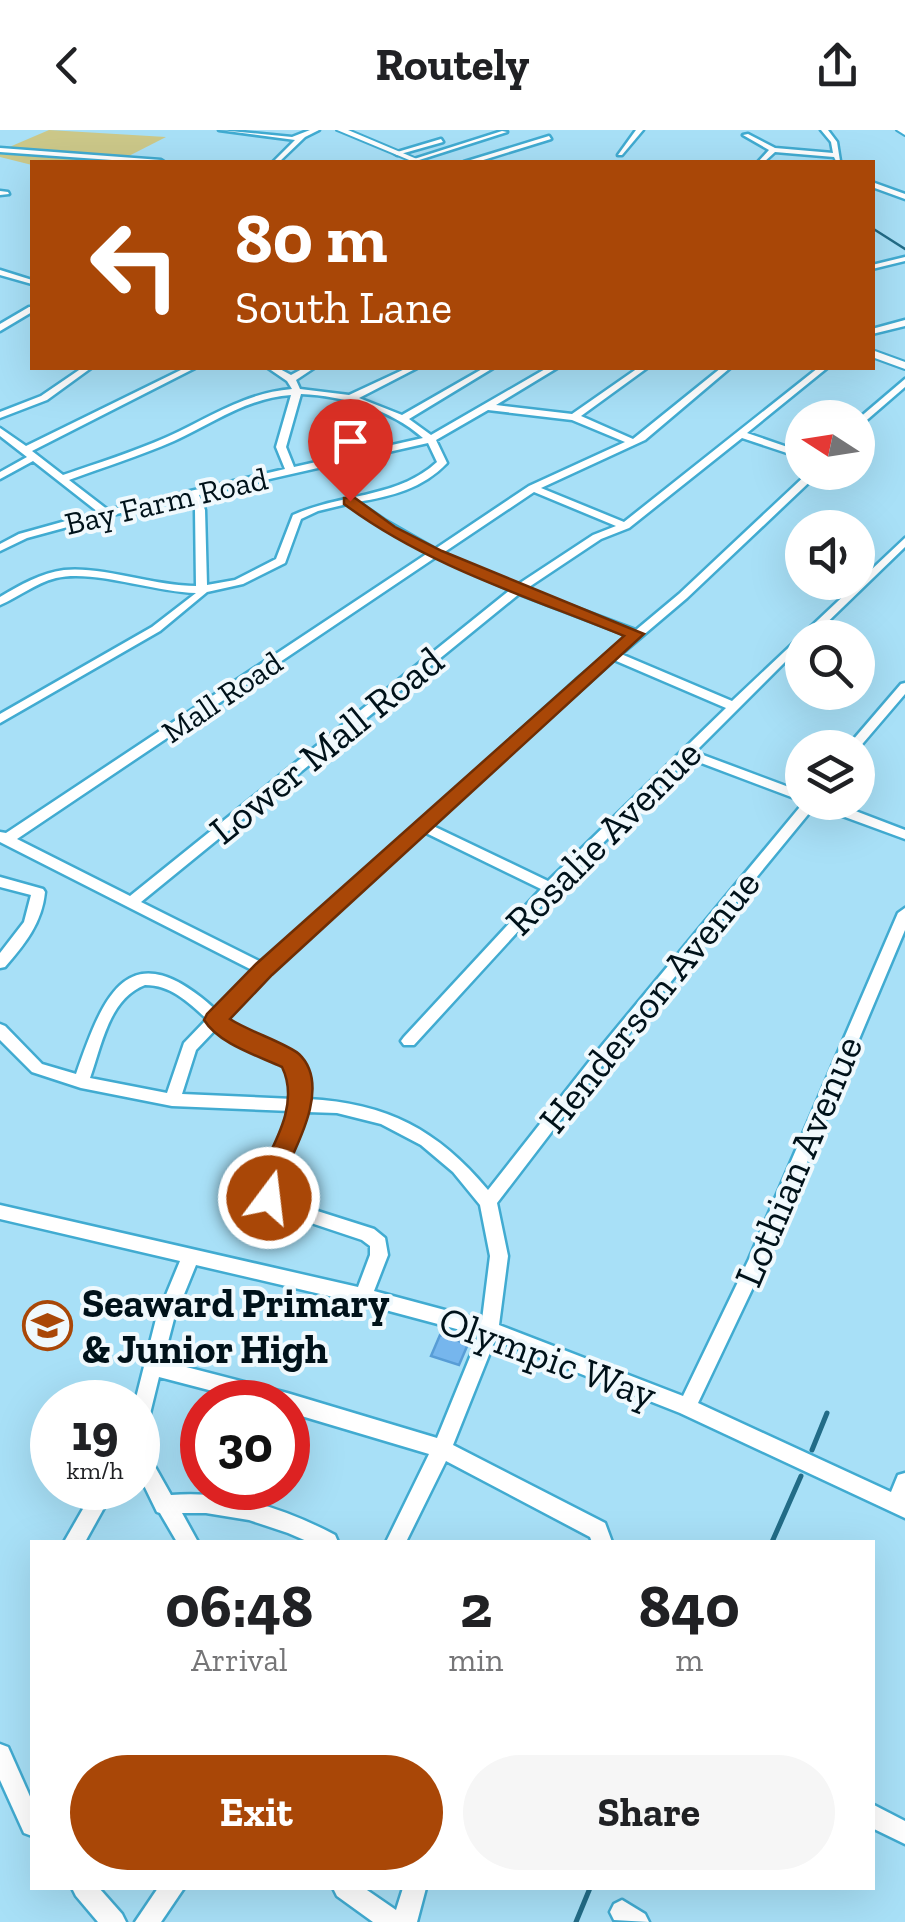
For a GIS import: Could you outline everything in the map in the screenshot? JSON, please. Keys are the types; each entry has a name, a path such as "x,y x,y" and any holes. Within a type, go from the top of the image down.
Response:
{"main road":[{"path":"341,130 413,160"},
{"path":"875,354 905,366"}],"street":[{"path":"222,130 302,138"},
{"path":"278,160 316,130"},
{"path":"397,153 481,130"},
{"path":"620,154 640,130"},
{"path":"824,130 834,142 834,155"},
{"path":"424,160 504,132"},
{"path":"746,135 773,150 834,155 839,160"},
{"path":"473,160 549,138"},
{"path":"0,150 134,160"},
{"path":"762,160 773,150"},
{"path":"875,186 905,197"},
{"path":"875,266 905,259"},
{"path":"887,263 905,268"},
{"path":"0,272 30,281"},
{"path":"0,328 30,310"},
{"path":"875,331 905,323"},
{"path":"0,415 44,398 84,370"},
{"path":"0,476 30,454 186,370"},
{"path":"275,370 291,379 297,391 281,448 292,472"},
{"path":"291,379 307,370"},
{"path":"353,397 409,370"},
{"path":"402,419 485,370"},
{"name":"Bay Farm Road","path":"0,548 23,536 106,513 431,439 549,370"},
{"path":"574,417 640,370"},
{"name":"Mall Road","path":"3,837 533,488 633,442 723,370"},
{"name":"Lower Mall Road","path":"132,901 519,589 597,536 625,526 820,370"},
{"path":"875,408 905,382"},
{"path":"0,719 156,628 202,592 271,567 288,550 297,516 411,486 432,475 442,463 431,439 402,419 353,397 297,391 238,404 168,440 62,479"},
{"path":"486,406 574,417 633,442"},
{"path":"0,431 106,513"},
{"path":"740,434 785,449"},
{"path":"533,488 625,526"},
{"path":"172,1100 189,1046 264,970 683,596 796,490"},
{"path":"193,493 200,510 202,592"},
{"path":"350,501 389,530 437,554 636,634"},
{"name":"Rosalie Avenue","path":"822,620 905,542"},
{"path":"0,602 55,575 76,573 202,592"},
{"path":"613,655 732,706"},
{"name":"Rosalie Avenue","path":"409,1040 550,888 785,655"},
{"path":"868,730 905,687"},
{"path":"686,753 785,791"},
{"name":"Henderson Avenue","path":"488,1202 600,1058 799,820"},
{"path":"864,820 905,835"},
{"path":"422,826 550,888"},
{"path":"3,837 264,970"},
{"path":"0,882 38,892 38,910 25,934 0,963"},
{"name":"Lothian Avenue","path":"687,1408 756,1260 905,912"},
{"path":"81,1082 112,1001 126,986 148,978 186,991 215,1020 244,1040 290,1060 297,1071 301,1107 267,1184 269,1198 284,1207 368,1234 379,1244 379,1255 363,1296"},
{"path":"0,1030 38,1068 81,1082 172,1100 338,1107 384,1119 427,1140 459,1167 488,1202 498,1256 490,1330 442,1449 397,1540"},
{"name":"Olympic Way","path":"0,1212 363,1296 490,1330 687,1408 901,1506"},
{"path":"149,1380 165,1319 191,1255"},
{"path":"152,1366 204,1380"},
{"path":"310,1409 442,1449 598,1530 601,1540"},
{"path":"901,1506 905,1482"},
{"path":"160,1497 187,1540"},
{"path":"164,1505 187,1502 234,1508 306,1530 324,1540"},
{"path":"75,1540 92,1510"},
{"path":"0,1754 30,1821"},
{"path":"875,1816 905,1833"},
{"path":"86,1890 114,1922"},
{"path":"146,1922 170,1890"},
{"path":"348,1890 393,1922"},
{"path":"404,1922 413,1890"}],"shaded area":[{"path":"49,130 166,137 121,160 30,160 30,164 0,157 0,151"}],"building":[{"path":"440,1335 468,1344 459,1365 431,1356"}],"waterway":[{"path":"875,230 905,249"},
{"path":"812,1450 827,1413"},
{"path":"773,1540 801,1476"},
{"path":"576,1922 589,1890"}],"place":[{"name":"Seaward Primary & Junior High","path":"47,1326"}],"route":[{"path":"269,1198 267,1184 301,1107 297,1071 290,1060 244,1040 215,1020 264,970 636,634 437,554 389,530 350,501"}]}
